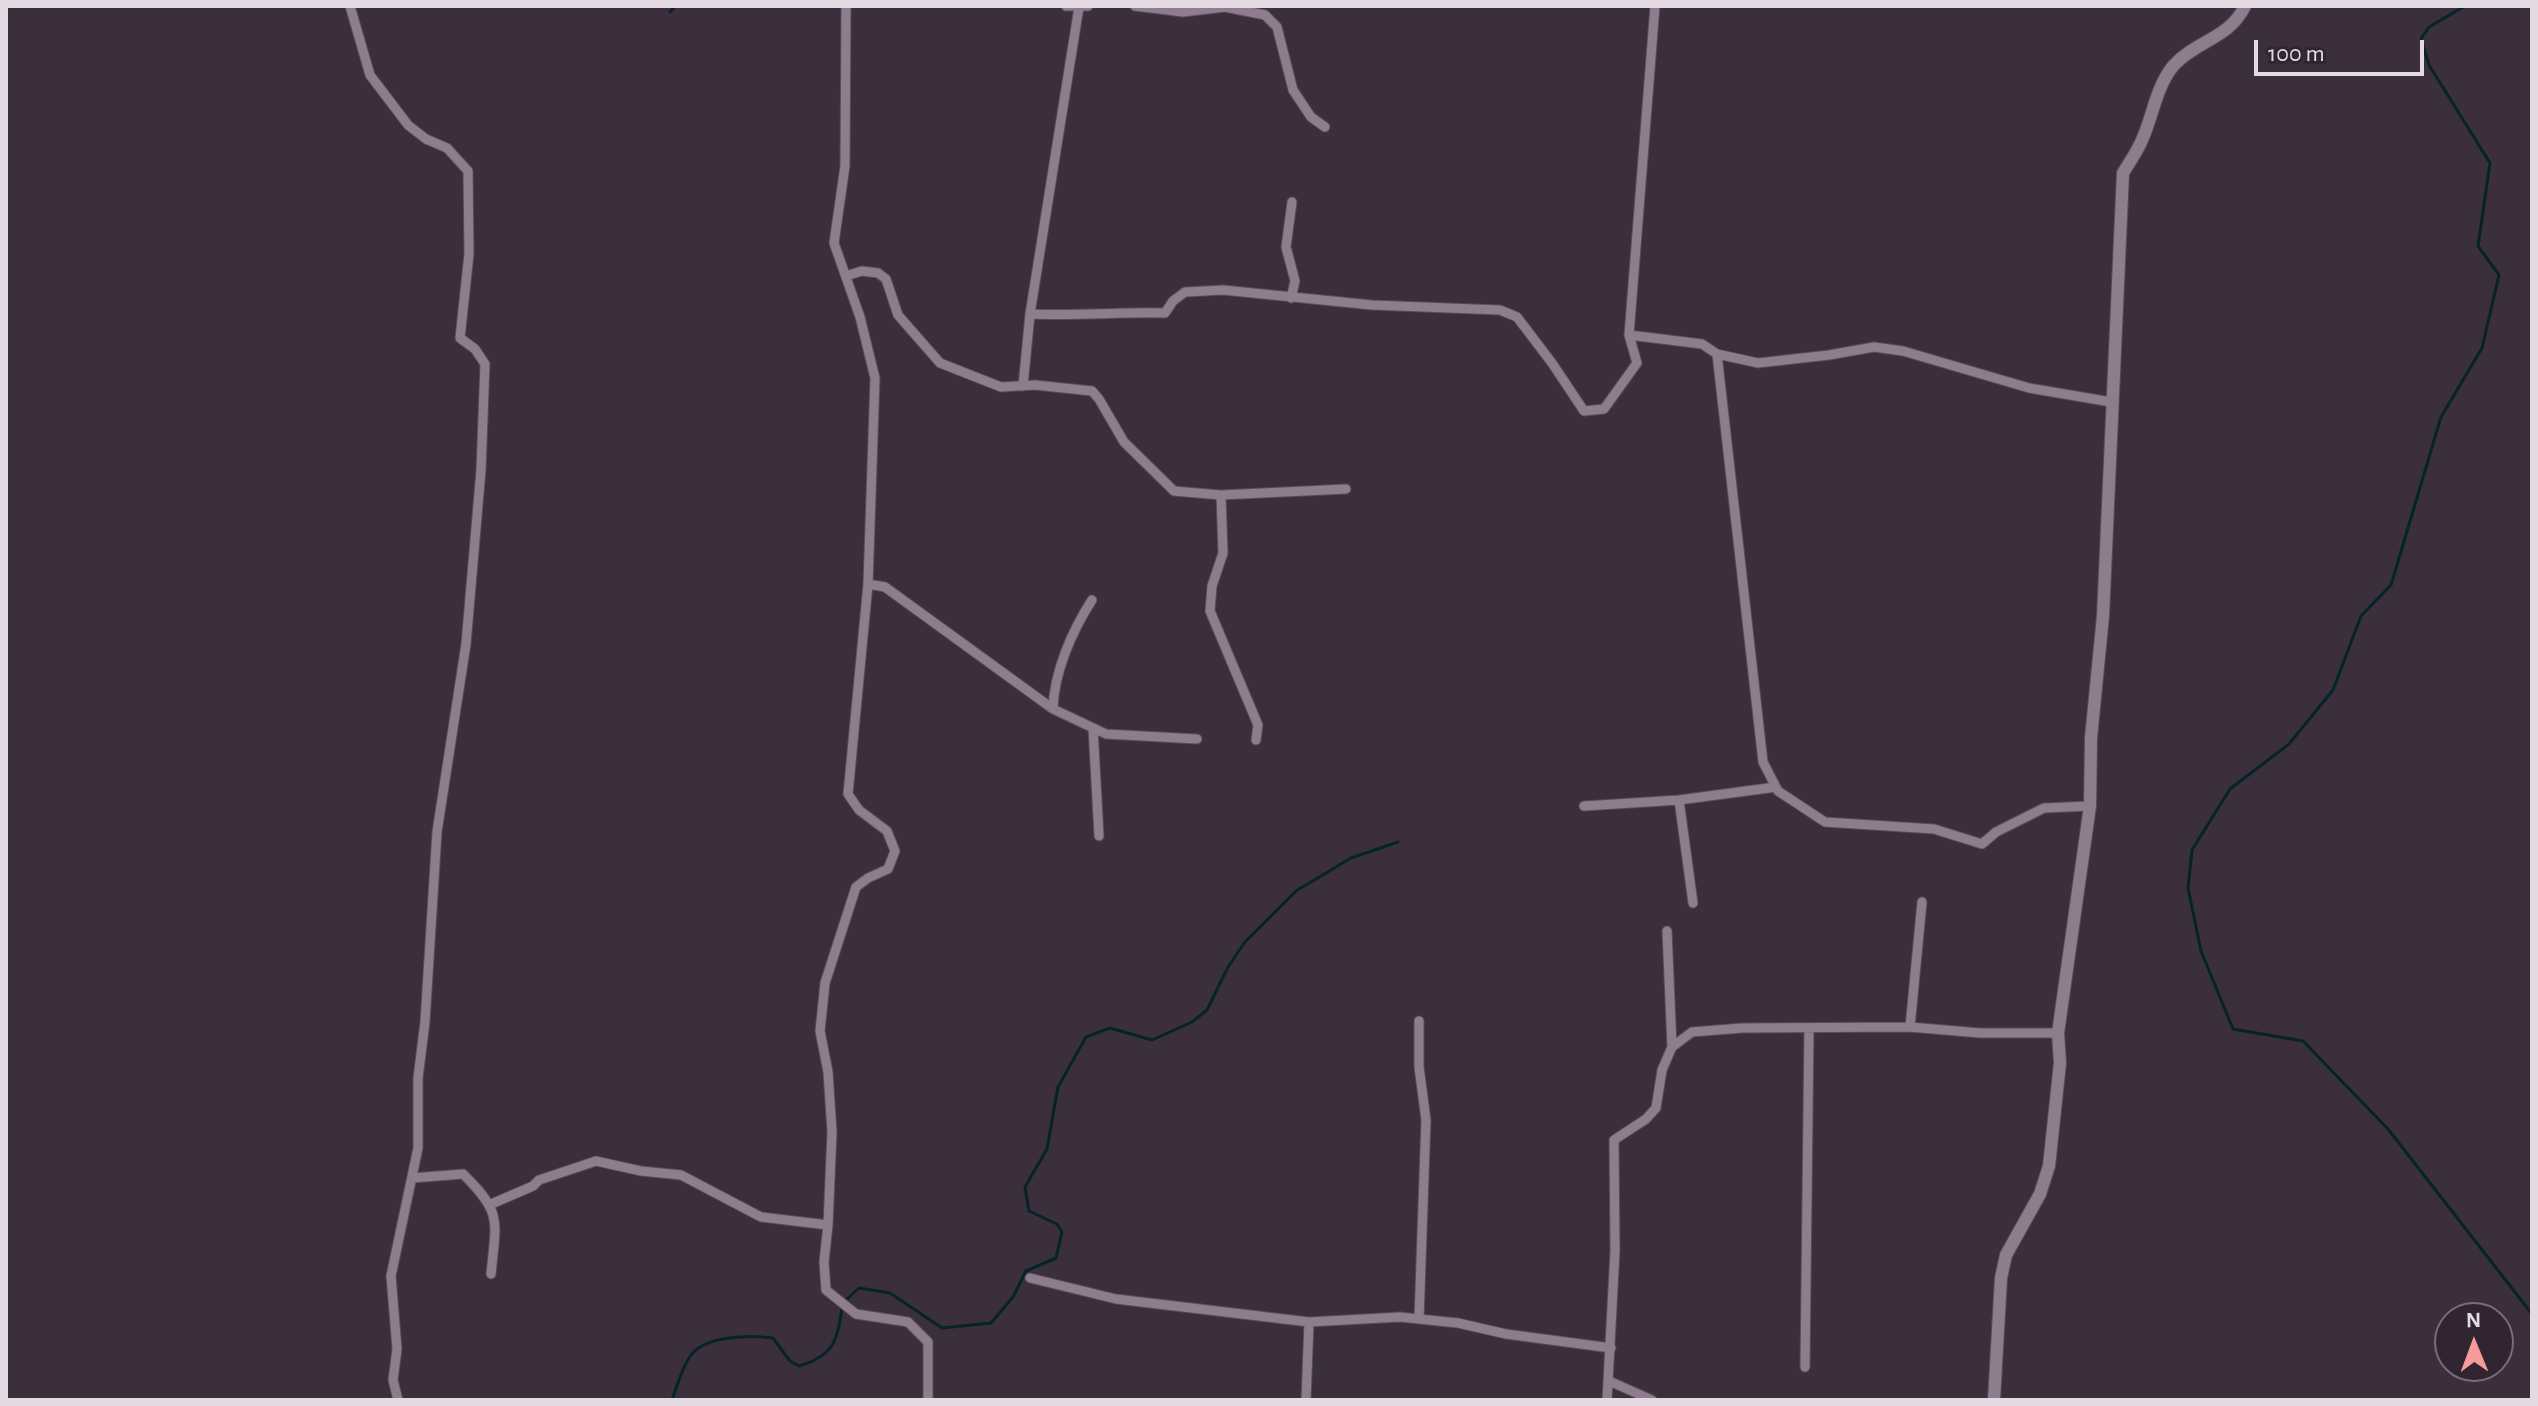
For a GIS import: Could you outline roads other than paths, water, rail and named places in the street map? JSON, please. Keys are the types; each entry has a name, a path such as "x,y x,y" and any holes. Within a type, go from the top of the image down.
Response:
{"street":[{"path":"350,6 370,75 408,125 426,139 447,148 468,171 469,254 460,338 475,349 485,364 481,470 466,644 437,832 425,1022 418,1078 418,1148 391,1276 397,1349 393,1380 398,1400"},
{"path":"846,6 845,166 834,243 860,317 875,378 868,584 848,794 859,810 887,831 895,851 888,869 856,887 825,983 820,1031 828,1072 832,1132 824,1262 826,1290 856,1314 908,1322 928,1342 928,1400"},
{"path":"1066,6 1088,6"},
{"path":"1135,6 1183,12 1225,7 1265,15 1277,27 1293,90 1311,117 1325,127"},
{"path":"1030,314 1165,313 1173,301 1185,292 1223,290 1415,308 1500,310 1517,317 1584,411 1604,409 1637,363 1629,335 1655,6"},
{"path":"1994,1400 2001,1278 2006,1255 2040,1194 2049,1166 2060,1063 2058,1033 2090,806 2091,738 2103,616 2123,173 2142,141 2154,101 2174,66 2234,24 2245,6"},
{"path":"1023,386 1030,314 1079,7"},
{"path":"1291,298 1295,281 1286,247 1292,202"},
{"path":"846,276 862,271 878,273 886,279 898,315 940,363 1001,387 1092,391 1124,442 1174,491 1221,495 1346,489"},
{"path":"1629,335 1702,344 1717,354 1758,363 1874,347 1903,351 2029,388 2111,402"},
{"path":"1717,354 1763,762 1778,791 1825,822 1934,829 1982,844 1996,832 2044,808 2090,806"},
{"path":"1221,495 1223,553 1212,586 1210,611 1258,725 1256,740"},
{"path":"868,584 885,587 1053,709 1093,728 1106,734 1197,739"},
{"path":"1053,709 1053,694 1075,627 1092,600"},
{"path":"1093,728 1099,836"},
{"path":"1584,806 1679,800 1776,787"},
{"path":"1679,800 1693,903"},
{"path":"1910,1027 1922,902"},
{"path":"1607,1400 1611,1348 1614,1140 1646,1119 1656,1108 1662,1070 1672,1047 1667,931"},
{"path":"1419,1021 1419,1067 1426,1120 1419,1319"},
{"path":"1672,1047 1692,1032 1742,1028 1910,1027 1980,1033 2058,1033"},
{"path":"1805,1367 1809,1029"},
{"path":"489,1205 533,1186 539,1180 596,1161 641,1171 681,1175 761,1217 828,1225"},
{"path":"412,1178 463,1174 485,1196 496,1219 491,1274"},
{"path":"1030,1278 1116,1299 1309,1322 1400,1317 1458,1323 1506,1334 1611,1348"},
{"path":"1306,1400 1309,1322"},
{"path":"1609,1381 1652,1400"}],"waterway":[{"path":"670,12 675,6"},
{"path":"2465,6 2429,27 2421,39 2429,65 2490,163 2478,246 2499,275 2482,348 2441,417 2391,585 2361,616 2333,690 2289,744 2230,789 2192,850 2188,888 2201,951 2233,1029 2303,1041 2388,1129 2532,1314"},
{"path":"845,1301 859,1288 890,1293 942,1328 991,1323 1013,1297 1026,1271 1056,1258 1062,1232 1057,1224 1029,1211 1025,1187 1047,1149 1058,1087 1086,1037 1110,1028 1152,1040 1192,1022 1207,1010 1228,967 1245,942 1296,891 1351,858 1398,842"},
{"path":"672,1400 689,1358 695,1350 715,1341 740,1337 773,1338 790,1361 799,1366 820,1357 836,1338 842,1307"}]}
